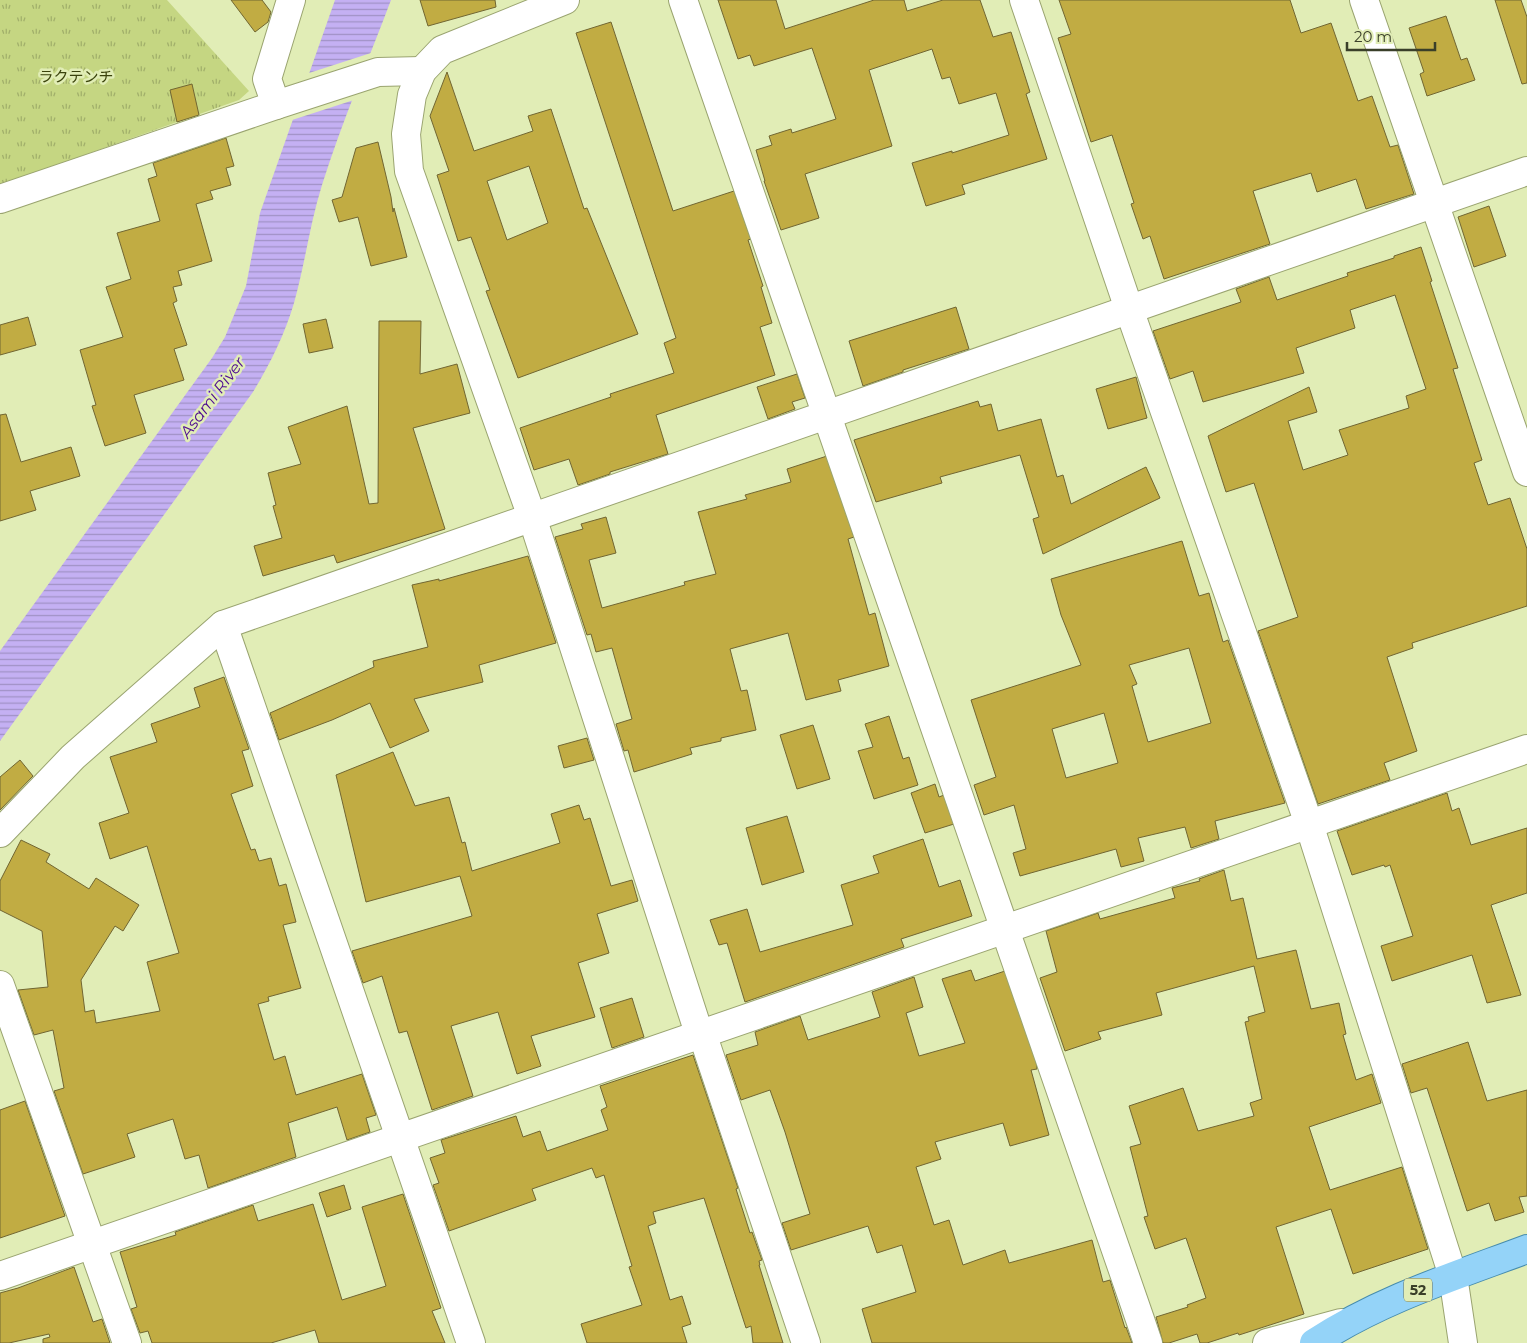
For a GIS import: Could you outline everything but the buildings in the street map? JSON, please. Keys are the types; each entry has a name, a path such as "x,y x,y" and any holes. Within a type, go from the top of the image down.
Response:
{"main road":[{"name":"52","path":"1314,1343 1358,1318 1409,1294 1527,1249"}],"street":[{"path":"276,105 267,79 291,0"},
{"path":"565,0 442,50 422,71 412,95 406,134 408,171 532,517 696,1024 702,1033 806,1343"},
{"path":"683,0 830,413 1008,928 1148,1343"},
{"path":"1024,0 1129,309 1309,824 1453,1276 1463,1343"},
{"path":"1364,0 1527,472"},
{"path":"0,199 378,72 422,71"},
{"path":"0,833 72,757 222,625 1527,171"},
{"path":"222,625 471,1343"},
{"path":"0,1276 1527,749"},
{"path":"0,986 127,1343"},
{"path":"1267,1343 1358,1318"}],"green space":[{"name":"ラクテンチ","path":"0,0 167,0 249,91 239,100 0,185"}],"water":[{"name":"Asami River","path":"335,0 391,0 322,185 294,303 276,349 253,392 0,741 0,651 212,358 225,337 246,286 260,213"}],"pier":[{"path":"374,52 357,99 289,121 306,74"}]}
